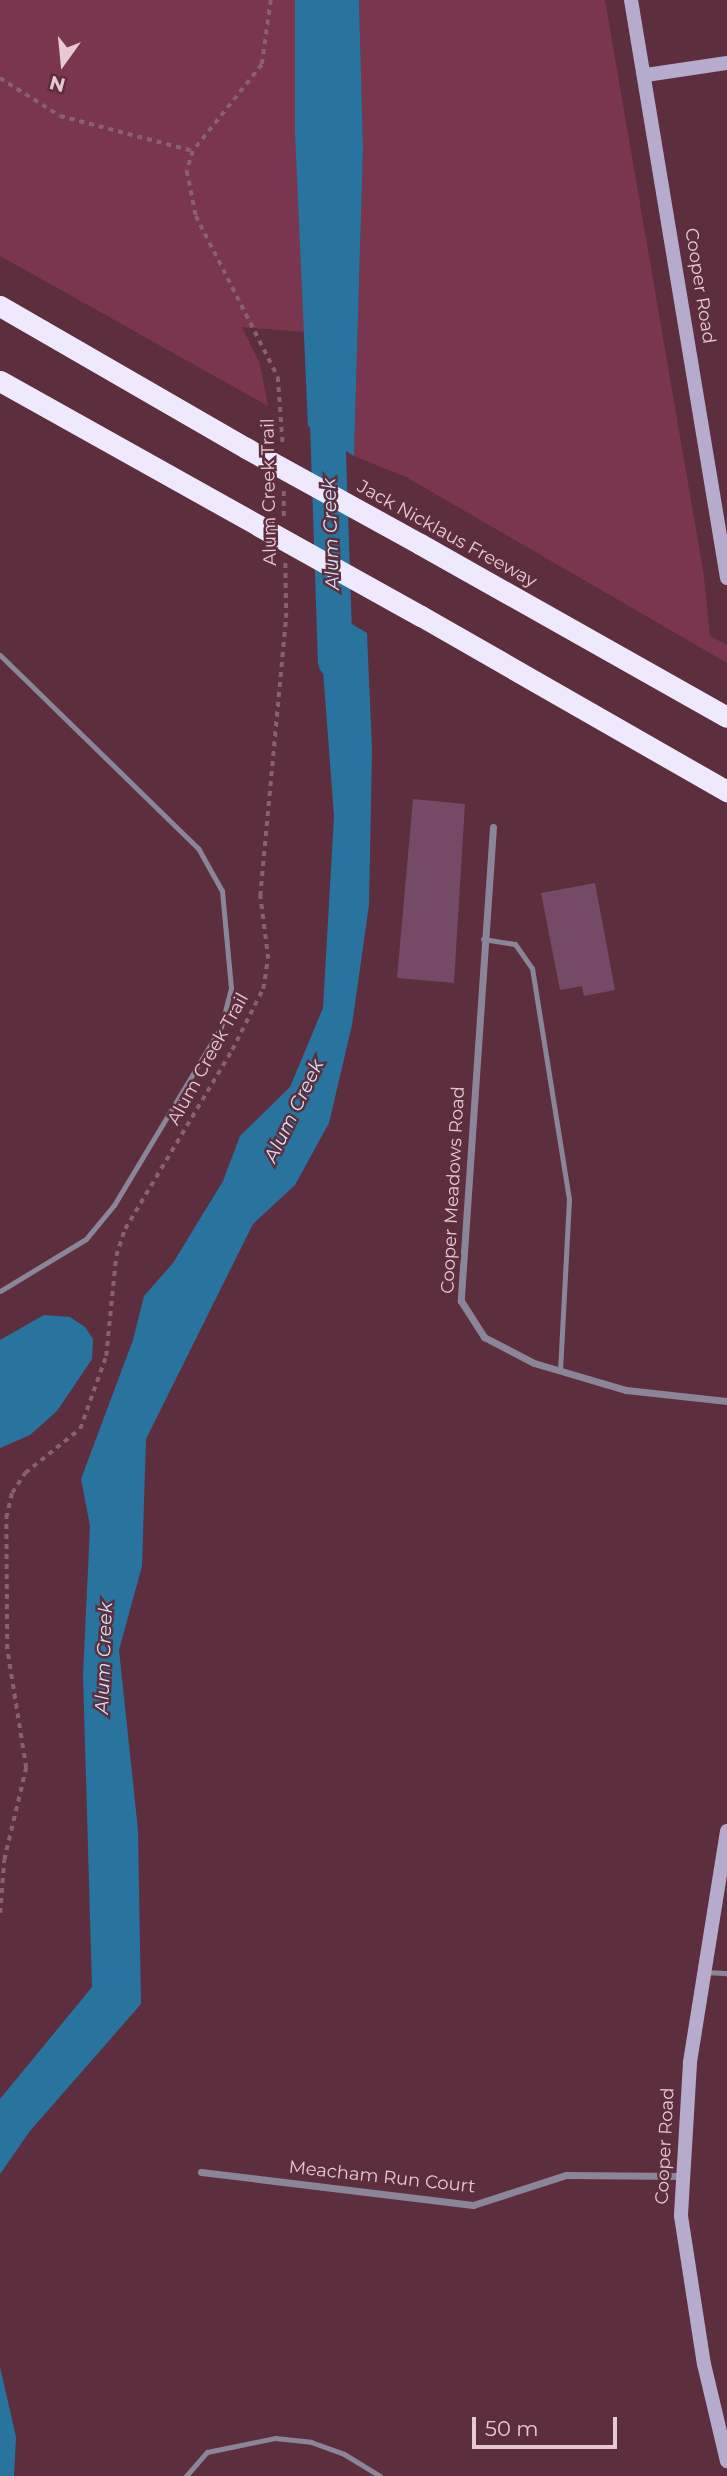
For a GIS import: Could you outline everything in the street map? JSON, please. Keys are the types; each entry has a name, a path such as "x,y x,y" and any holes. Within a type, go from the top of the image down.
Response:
{"highway":[{"name":"Jack Nicklaus Freeway","path":"0,306 246,448 727,717"},
{"path":"0,381 421,616 727,791"}],"street":[{"name":"Cooper Road","path":"631,0 646,75 727,578"},
{"path":"646,75 727,64"},
{"name":"Cooper Meadows Road","path":"493,827 483,939 461,1301 484,1337 503,1350 626,1390 727,1401"},
{"name":"Cooper Road","path":"726,2452 686,2264 682,2176 690,2063 727,1831"},
{"name":"Meacham Run Court","path":"201,2172 473,2205 566,2175 682,2176"}],"lane":[{"path":"0,655 198,848 222,891 231,988 221,1027 114,1205 86,1239 0,1291"},
{"path":"483,939 515,944 532,968 569,1199 560,1370"},
{"path":"705,1972 727,1973"},
{"path":"186,2476 207,2452 275,2438 322,2446 380,2476"}],"path":[{"path":"0,78 60,116 193,151 262,65 271,0"},
{"name":"Alum Creek Trail","path":"193,151 187,171 196,216 278,377 283,458"},
{"name":"Alum Creek Trail","path":"284,485 284,525"},
{"name":"Alum Creek Trail","path":"0,1913 4,1860 26,1768 7,1649 6,1518 12,1493 25,1473 80,1429 106,1356 116,1256 125,1229 232,1050 262,989 268,959 260,896 286,618 285,552"}],"shaded area":[{"path":"0,0 295,0 304,332 242,327 260,364 268,406 0,256"},
{"path":"359,0 605,0 704,576 710,636 727,645 727,663 406,477 354,456 363,147"}],"water":[{"path":"295,0 359,0 363,147 354,456 308,426 295,133"},
{"path":"318,604 367,633 372,750 369,905 352,1025 329,1123 295,1185 253,1224 146,1439 142,1566 119,1650 138,1830 141,2004 30,2131 0,2174 0,2099 92,1987 83,1675 90,1526 81,1479 133,1340 144,1296 173,1263 223,1181 240,1136 290,1087 323,1008 334,816"},
{"path":"44,1315 70,1317 85,1327 93,1339 92,1359 57,1411 30,1435 0,1448 0,1340"},
{"path":"0,2367 16,2437 14,2476 0,2476"}],"building":[{"path":"413,799 465,804 454,983 397,978"},
{"path":"595,883 615,990 584,996 582,986 560,990 541,893"}],"waterway":[{"name":"Alum Creek","path":"326,392 335,661"}]}
